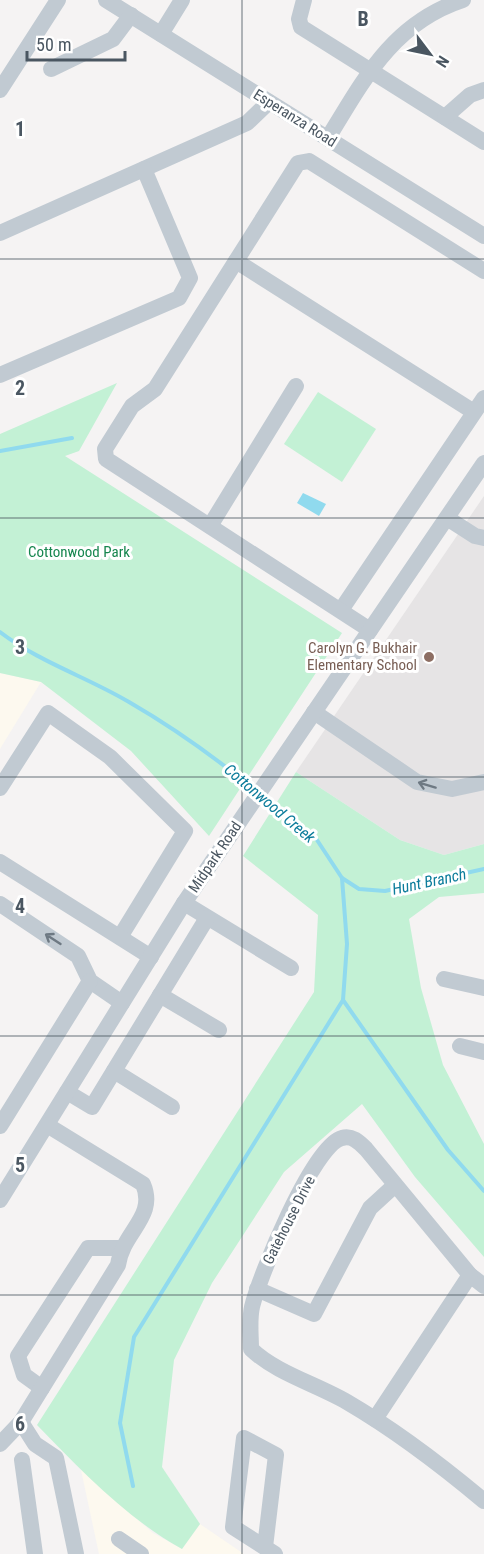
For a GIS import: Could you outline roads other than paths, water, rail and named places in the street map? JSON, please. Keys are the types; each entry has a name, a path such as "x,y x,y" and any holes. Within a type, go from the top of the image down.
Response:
{"street":[{"path":"0,90 58,0"},
{"name":"Esperanza Road","path":"106,0 484,236"},
{"path":"161,34 182,0"},
{"path":"304,0 298,20 301,27 484,141"},
{"path":"328,138 370,72 405,30 423,17 463,0"},
{"path":"51,69 113,39 131,15"},
{"path":"445,117 470,95 484,90"},
{"path":"0,233 247,123 269,102"},
{"path":"370,630 106,459 105,449 132,406 156,389 298,163 309,161 484,271"},
{"path":"0,375 179,298 190,278 144,169"},
{"path":"236,261 474,412"},
{"path":"210,525 296,386"},
{"path":"341,610 484,398"},
{"name":"Midpark Road","path":"0,1200 184,903 484,463"},
{"path":"447,518 475,536 484,538"},
{"path":"0,788 48,712 110,757 185,831 120,937"},
{"path":"314,712 417,782 452,789 484,782"},
{"path":"0,862 151,957"},
{"path":"184,903 291,968"},
{"path":"0,904 78,956 90,981 122,1003"},
{"path":"67,1092 92,1107 207,918"},
{"path":"444,979 484,988"},
{"path":"0,1126 90,981"},
{"path":"160,995 219,1030"},
{"path":"460,1046 484,1052"},
{"path":"114,1071 172,1107"},
{"path":"22,1460 12,1458 1,1444 21,1422 118,1265 120,1248 146,1211 148,1196 143,1184 47,1125"},
{"name":"Gatehouse Drive","path":"484,1286 470,1275 394,1186 366,1149 354,1139 344,1137 335,1142 298,1196 271,1249 251,1310 251,1349 260,1358 375,1419 484,1501"},
{"path":"257,1289 314,1314 370,1208 394,1186"},
{"path":"42,1388 24,1375 18,1356 88,1248 120,1248"},
{"path":"375,1419 470,1275"},
{"path":"21,1422 34,1444 56,1458 76,1554"},
{"path":"244,1438 276,1455 270,1551 233,1527 244,1438"},
{"path":"34,1444 22,1460 35,1554"},
{"path":"119,1539 136,1552"}],"water":[{"path":"303,493 326,504 319,516 297,503"}],"waterway":[{"path":"0,451 72,438"},
{"name":"Cottonwood Creek","path":"0,632 47,661 146,712 194,744 256,791"},
{"name":"Cottonwood Creek","path":"262,796 317,840 342,878 347,944 343,1000 448,1150 484,1191"},
{"name":"Hunt Branch","path":"342,878 359,889 385,891 484,869"},
{"path":"133,1486 120,1423 134,1337 343,1000"}],"place":[{"name":"Carolyn G. Bukhair Elementary School","path":"429,657"}],"park label":[{"name":"Cottonwood Park","path":"79,552"}]}
